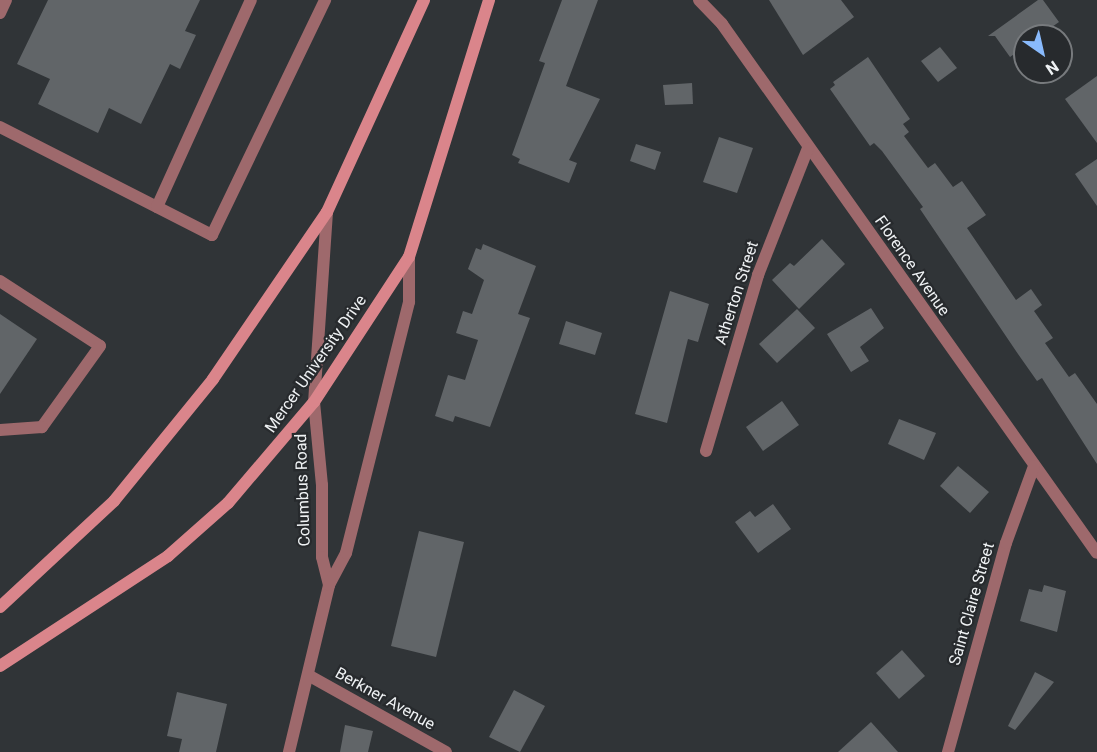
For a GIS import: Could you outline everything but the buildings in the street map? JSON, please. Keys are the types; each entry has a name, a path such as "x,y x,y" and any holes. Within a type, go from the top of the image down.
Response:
{"main road":[{"path":"0,607 106,509 149,462 207,387 327,212 424,0"},
{"name":"Mercer University Drive","path":"0,666 168,556 228,503 314,402 409,257 489,0"}],"street":[{"path":"0,13 6,0"},
{"path":"157,207 251,0"},
{"path":"0,127 212,235 325,0"},
{"name":"Florence Avenue","path":"699,0 722,24 1097,553"},
{"name":"Atherton Street","path":"706,451 758,275 808,148"},
{"name":"Columbus Road","path":"327,212 314,402 322,485 322,556 329,585"},
{"name":"Columbus Road","path":"289,752 329,585 346,553 409,302 409,257"},
{"path":"0,281 100,345 42,426 0,430"},
{"name":"Saint Claire Street","path":"948,752 1006,543 1034,466"},
{"name":"Berkner Avenue","path":"308,675 446,752"}]}
